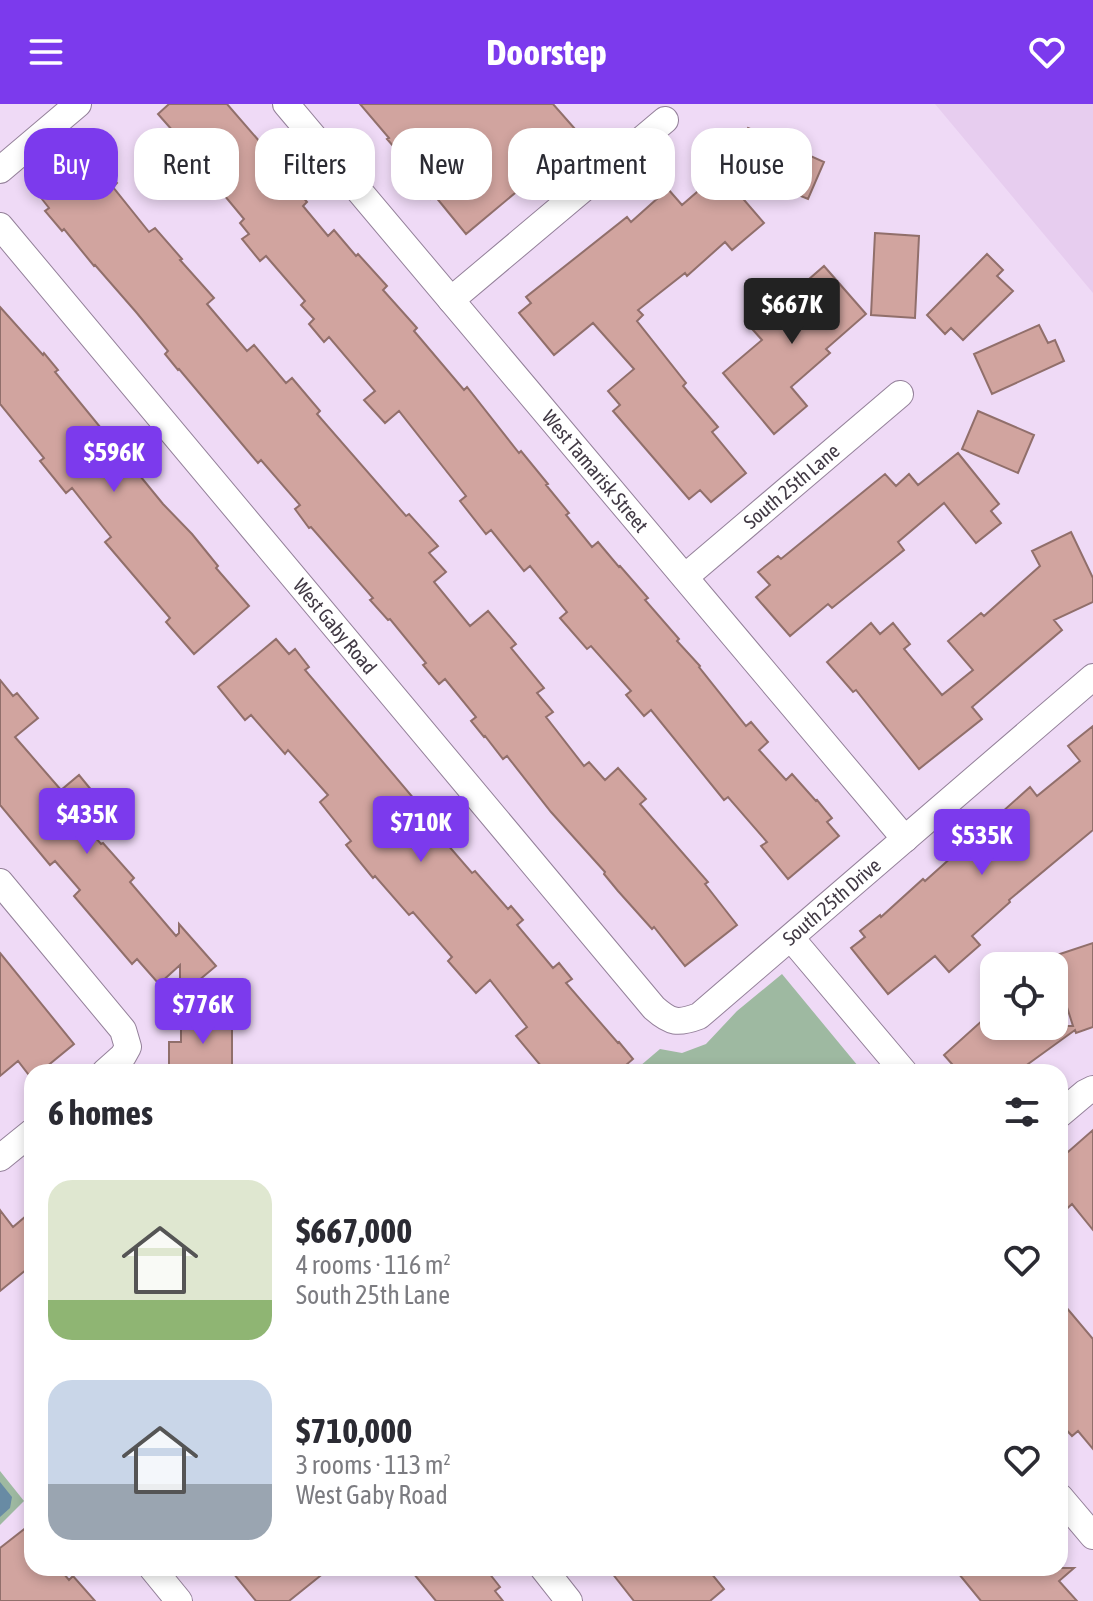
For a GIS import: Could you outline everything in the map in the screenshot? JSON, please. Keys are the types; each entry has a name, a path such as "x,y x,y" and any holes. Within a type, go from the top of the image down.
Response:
{"street":[{"name":"West Tamarisk Street","path":"286,104 905,839"},
{"path":"0,170 73,105"},
{"path":"451,300 665,120"},
{"name":"West Gaby Road","path":"0,226 654,1008 674,1022"},
{"name":"South 25th Lane","path":"685,577 900,394"},
{"name":"South 25th Drive","path":"674,1022 699,1016 1093,677"},
{"path":"0,882 123,1030 128,1047 114,1064"},
{"path":"791,938 897,1064"},
{"path":"1068,1107 1093,1089"},
{"path":"0,1158 24,1142"},
{"path":"1068,1506 1093,1536"},
{"path":"159,1576 179,1601"},
{"path":"549,1576 569,1601"}],"shaded area":[{"path":"935,104 1093,104 1093,293"}],"green space":[{"path":"782,974 856,1064 642,1064 660,1049 682,1053 706,1044 737,1011"},
{"path":"0,1471 24,1501 0,1525"}],"water":[{"path":"0,1482 12,1497 10,1508 0,1517"}],"building":[{"path":"169,104 227,104 255,136 255,200 305,200 303,206 328,236 334,230 356,256 358,254 387,286 383,290 417,328 414,331 464,390 467,387 548,484 569,513 566,515 592,547 598,542 620,566 746,726 751,722 768,742 759,750 786,780 792,774 817,800 832,818 827,822 839,836 788,879 761,846 767,842 728,797 724,800 651,710 644,716 626,695 631,691 591,646 587,649 560,618 567,612 530,566 524,571 491,530 486,534 460,501 466,496 399,411 385,423 364,400 375,391 329,337 324,342 309,324 314,319 301,305 305,301 266,256 260,261 242,239 249,234 240,223 244,219 228,200 239,200 239,128 170,128 158,114"},
{"path":"360,104 553,104 574,128 508,128 508,199 466,234 438,200 492,200 492,128 391,128 391,144"},
{"path":"812,157 824,162 812,190"},
{"path":"118,193 149,232 155,228 214,298 207,304 247,351 254,345 286,383 292,378 320,411 317,414 406,516 409,514 438,546 429,553 446,572 434,582 470,626 488,611 516,644 511,648 544,688 537,693 553,712 546,717 584,766 589,762 605,780 618,768 646,799 640,804 708,882 705,884 737,925 685,966 551,812 507,756 503,759 484,737 471,721 476,717 445,679 439,684 423,665 426,663 370,600 373,598 309,528 295,509 300,505 261,460 258,463 178,370 165,354 168,351 136,312 45,211 49,208 43,200 118,200"},
{"path":"675,197 682,205 691,197 691,200 744,200 764,223 732,250 725,242 687,276 685,273 638,310 643,315 637,321 686,383 683,386 718,427 712,432 746,473 711,502 700,490 689,499 613,411 620,405 608,391 634,369 593,323 554,355 519,313 531,303 526,297 627,217 631,222 656,200 675,200"},
{"path":"875,233 919,236 915,318 871,315"},
{"path":"987,254 1003,270 997,276 1013,291 963,340 951,328 945,334 927,315"},
{"path":"824,266 866,314 826,349 830,353 791,387 807,406 774,434 723,373 762,340 745,321 777,293 784,301"},
{"path":"0,307 44,353 58,370 55,372 249,606 194,654 166,622 170,618 105,542 111,537 72,488 66,493 40,461 44,458 0,404"},
{"path":"1039,325 1048,343 1055,340 1064,361 992,394 974,354"},
{"path":"978,411 1034,435 1018,473 962,449"},
{"path":"958,453 999,504 991,511 1001,523 976,543 944,503 898,542 904,550 832,608 828,604 790,636 756,597 770,585 758,572 778,556 781,559 885,474 896,486 909,474 918,485"},
{"path":"1071,532 1093,578 1093,602 1054,620 1062,630 972,707 982,719 919,769 856,690 853,692 827,662 871,623 880,634 893,623 910,644 904,649 942,695 973,670 948,641 981,613 984,616 1040,566 1032,551"},
{"path":"276,639 289,654 295,649 309,667 305,670 437,826 434,829 508,909 511,906 523,920 517,925 553,968 559,963 572,979 566,983 633,1059 627,1064 539,1064 516,1036 527,1027 490,980 476,993 448,961 452,957 413,912 409,915 346,845 351,841 320,802 328,795 288,750 285,754 251,715 245,720 218,687"},
{"path":"0,680 13,696 17,693 38,718 15,737 61,790 79,775 97,797 76,815 134,878 130,882 176,936 179,924 216,966 180,996 180,965 159,984 137,959 132,964 74,896 80,890 55,861 50,865 0,805"},
{"path":"1093,726 1093,830 1009,900 972,936 980,945 949,972 935,956 888,994 851,948 865,937 860,931 881,917 923,879 925,881 1030,787 1037,796 1080,761 1068,746"},
{"path":"1093,943 1093,1027 1076,1033 1075,1030 1068,1035 1068,1026 1073,1026 1068,1010 1066,952"},
{"path":"0,953 74,1044 50,1064 24,1064 24,1069 18,1061 0,1076"},
{"path":"181,1021 232,1022 232,1064 169,1064 169,1042 181,1042"},
{"path":"980,1023 980,1040 1061,1040 1028,1064 952,1064 944,1055"},
{"path":"1093,1130 1093,1230 1072,1204 1068,1208 1068,1152"},
{"path":"0,1210 13,1227 24,1218 24,1272 0,1291"},
{"path":"1068,1309 1093,1339 1093,1449 1078,1431 1072,1436 1068,1432"},
{"path":"24,1529 24,1576 66,1576 69,1580 73,1576 95,1601 0,1601 0,1548"},
{"path":"236,1576 320,1576 289,1601 256,1601"},
{"path":"416,1576 491,1576 500,1587 495,1591 503,1601 436,1601"},
{"path":"614,1576 713,1576 724,1589 710,1601 634,1601"},
{"path":"961,1576 1065,1576 1059,1581 1077,1601 981,1601"}]}
